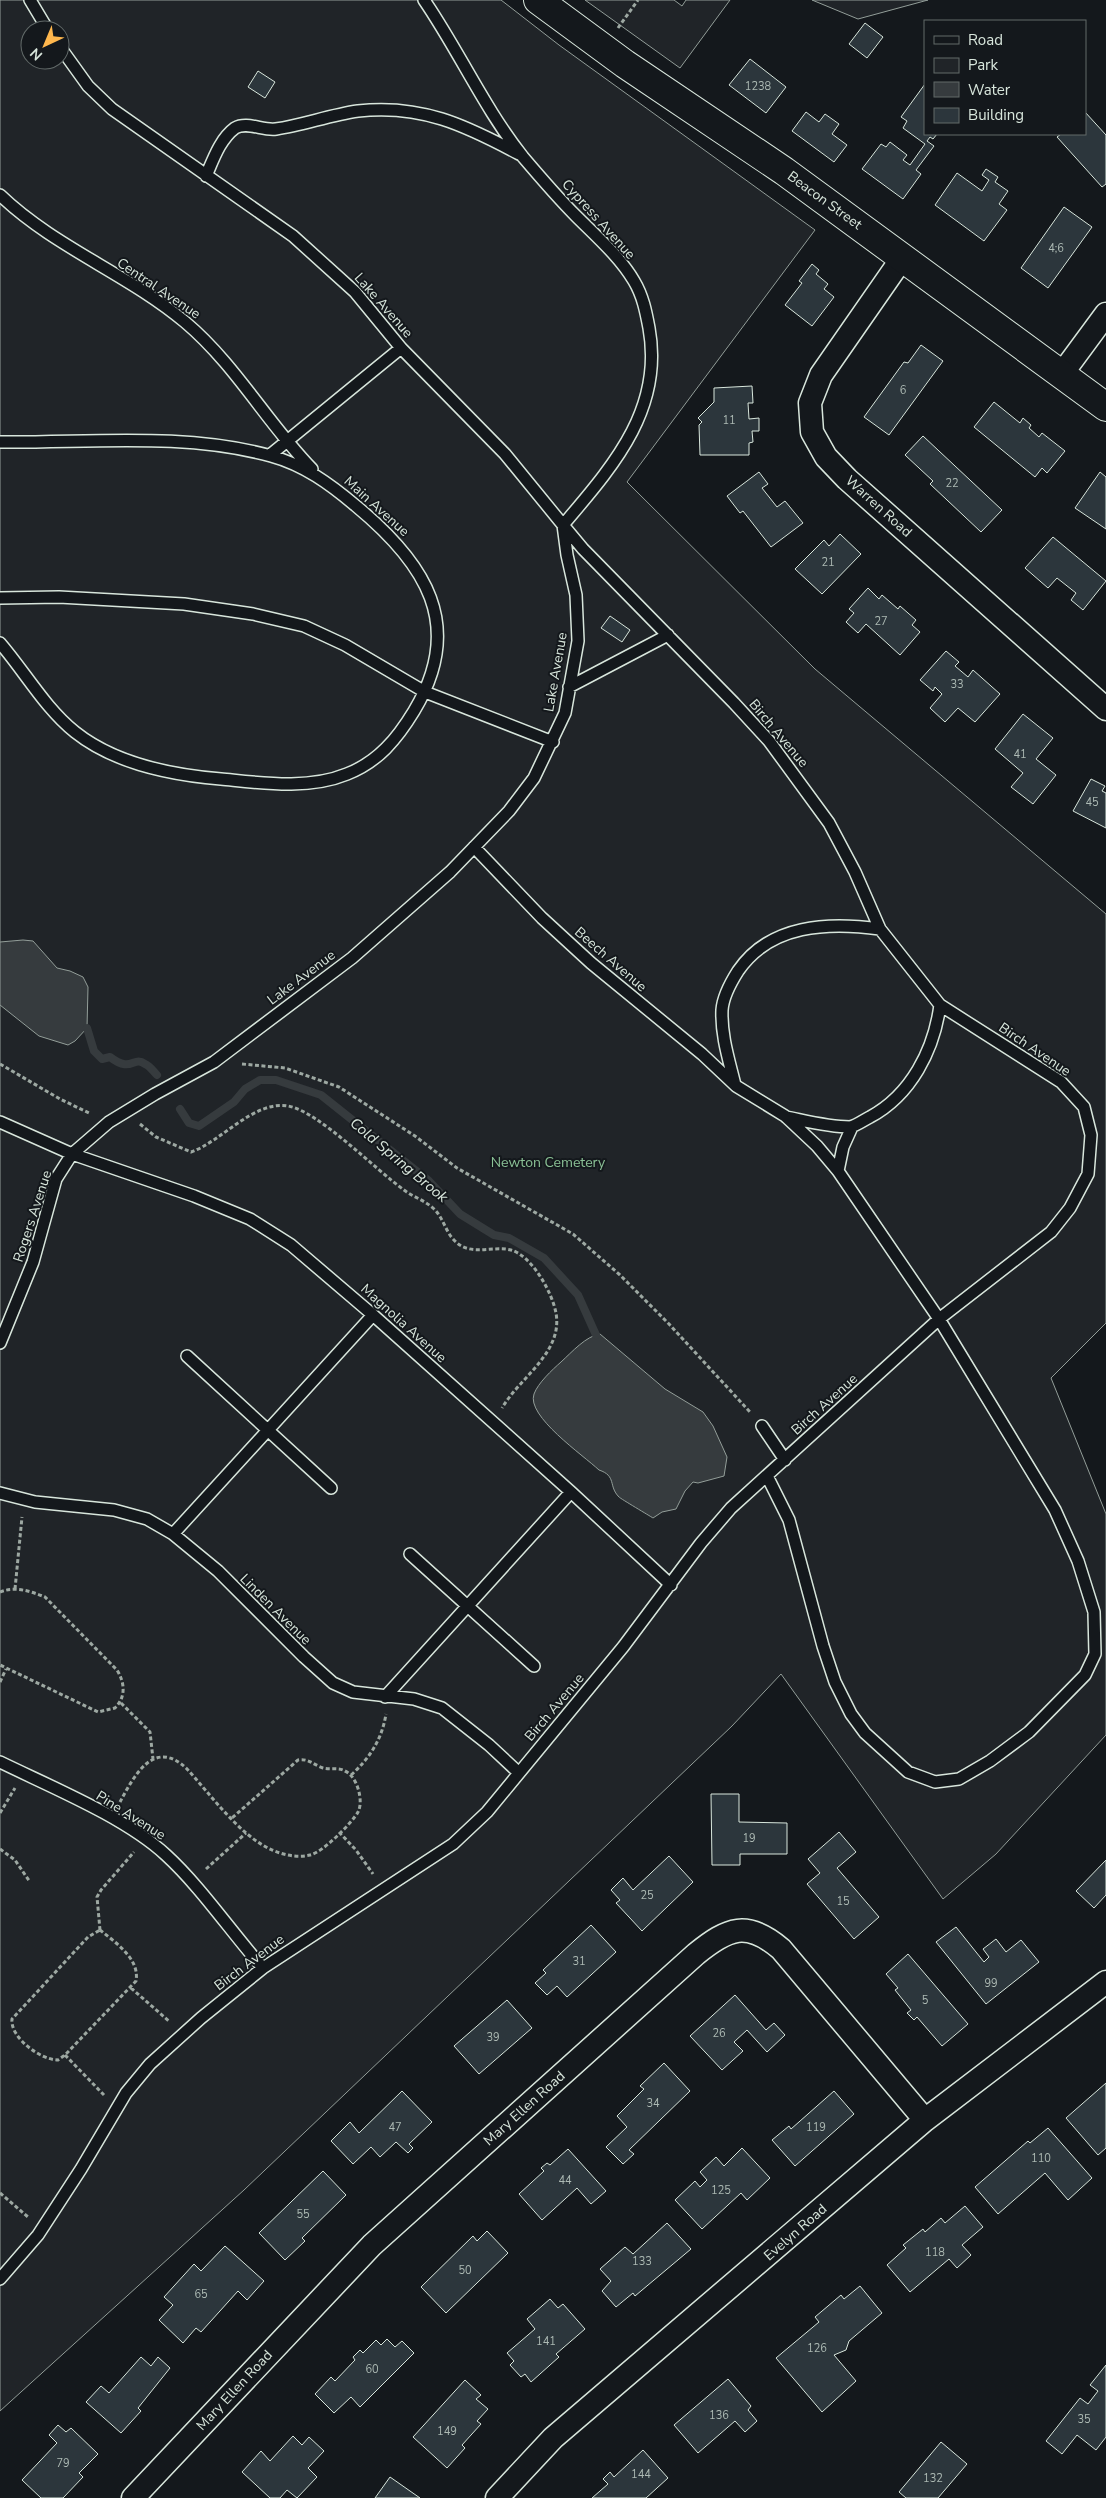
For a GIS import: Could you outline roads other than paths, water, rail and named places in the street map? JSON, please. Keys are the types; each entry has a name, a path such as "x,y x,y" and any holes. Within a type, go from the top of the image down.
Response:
{"main road":[{"name":"Beacon Street","path":"538,0 604,49 784,171 1106,407"}],"street":[{"name":"Warren Road","path":"903,257 821,375 810,403 812,432 826,456 848,479 1106,709"},
{"path":"1061,375 1106,314"},
{"name":"Mary Ellen Road","path":"133,2498 336,2281 378,2239 696,1954 727,1933 742,1929 756,1932 770,1939 781,1949 925,2120"},
{"name":"Evelyn Road","path":"498,2498 553,2438 925,2120 1106,1982"}],"lane":[{"path":"30,0 42,20"},
{"name":"Cypress Avenue","path":"424,0 487,105 523,156 567,207 612,252 634,281 645,306 652,343 651,375 642,412 627,444 563,525"},
{"name":"Lake Avenue","path":"70,61 88,86 112,109 294,236 354,292 401,348 505,454 563,525 578,618 578,641 565,713 553,742 529,784 509,811 450,872 352,958 214,1062 109,1122 72,1154"},
{"path":"206,176 218,149 236,128 248,125 261,129 275,129 358,111 410,110 443,118 477,132 523,156"},
{"name":"Central Avenue","path":"0,195 15,209 67,246 152,298 184,321 233,370 287,441 319,476"},
{"path":"270,455 401,348"},
{"name":"Main Avenue","path":"0,442 184,442 225,446 270,455 319,476 395,541 413,563 431,597 436,620 437,657 425,692 388,748 370,764 345,776 299,784 195,777 140,765 101,750 74,731 45,700 0,643"},
{"name":"Birch Avenue","path":"0,2278 42,2229 81,2170 116,2108 150,2064 263,1968 453,1844 487,1812 617,1655 701,1543 731,1508 939,1319 1051,1232 1070,1208 1088,1174 1091,1135 1084,1107 1061,1082 940,1005 880,929 829,823 769,741 583,549 563,525"},
{"path":"0,598 59,597 155,603 253,614 304,626 337,641 425,692 553,742"},
{"path":"569,687 668,635"},
{"name":"Beech Avenue","path":"474,847 535,912 591,963 702,1054 736,1086 785,1116"},
{"path":"736,1086 724,1042 722,1008 730,982 743,964 760,946 786,933 820,926 848,924 880,929"},
{"path":"785,1116 820,1124 852,1127 887,1108 914,1078 937,1027 940,1005"},
{"path":"767,1476 789,1520 823,1646 836,1682 851,1714 864,1733 908,1772 935,1782 959,1779 990,1761 1029,1732 1085,1675 1095,1654 1094,1612 1078,1561 1056,1510 939,1319 838,1171 817,1146 785,1116"},
{"path":"0,1122 72,1154"},
{"path":"838,1171 842,1147 852,1127"},
{"name":"Magnolia Avenue","path":"72,1154 161,1184 250,1219 291,1245 373,1315 571,1492 671,1585"},
{"name":"Rogers Avenue","path":"0,1343 33,1262 56,1179 72,1154"},
{"path":"173,1534 373,1315"},
{"path":"187,1356 331,1488"},
{"path":"762,1426 785,1460"},
{"path":"385,1697 466,1605 571,1492"},
{"name":"Linden Avenue","path":"0,1493 35,1502 114,1510 147,1518 173,1534 218,1572 333,1683 352,1692 414,1699 442,1708 489,1745 519,1773"},
{"path":"410,1554 534,1666"},
{"name":"Pine Avenue","path":"0,1762 111,1818 147,1839 167,1856 263,1968"}],"water":[{"path":"33,941 57,968 83,977 88,987 87,1028 75,1041 68,1045 39,1036 0,1005 0,942"},
{"path":"600,1334 665,1389 703,1412 713,1426 727,1457 724,1476 698,1483 693,1482 685,1491 676,1509 662,1512 653,1518 619,1497 608,1475 599,1470 558,1435 547,1424 534,1403 534,1394 542,1381 574,1349 584,1341"}],"waterway":[{"name":"Cold Spring Brook","path":"87,1028 94,1051 102,1059 110,1057 123,1064 141,1062 157,1075"},
{"name":"Cold Spring Brook","path":"180,1109 189,1123 199,1126 234,1102 245,1089 260,1080 276,1080 321,1095 429,1181 460,1214 494,1235 509,1238 544,1258 578,1295 596,1335"}],"park label":[{"name":"Newton Cemetery","path":"548,1162"}]}
